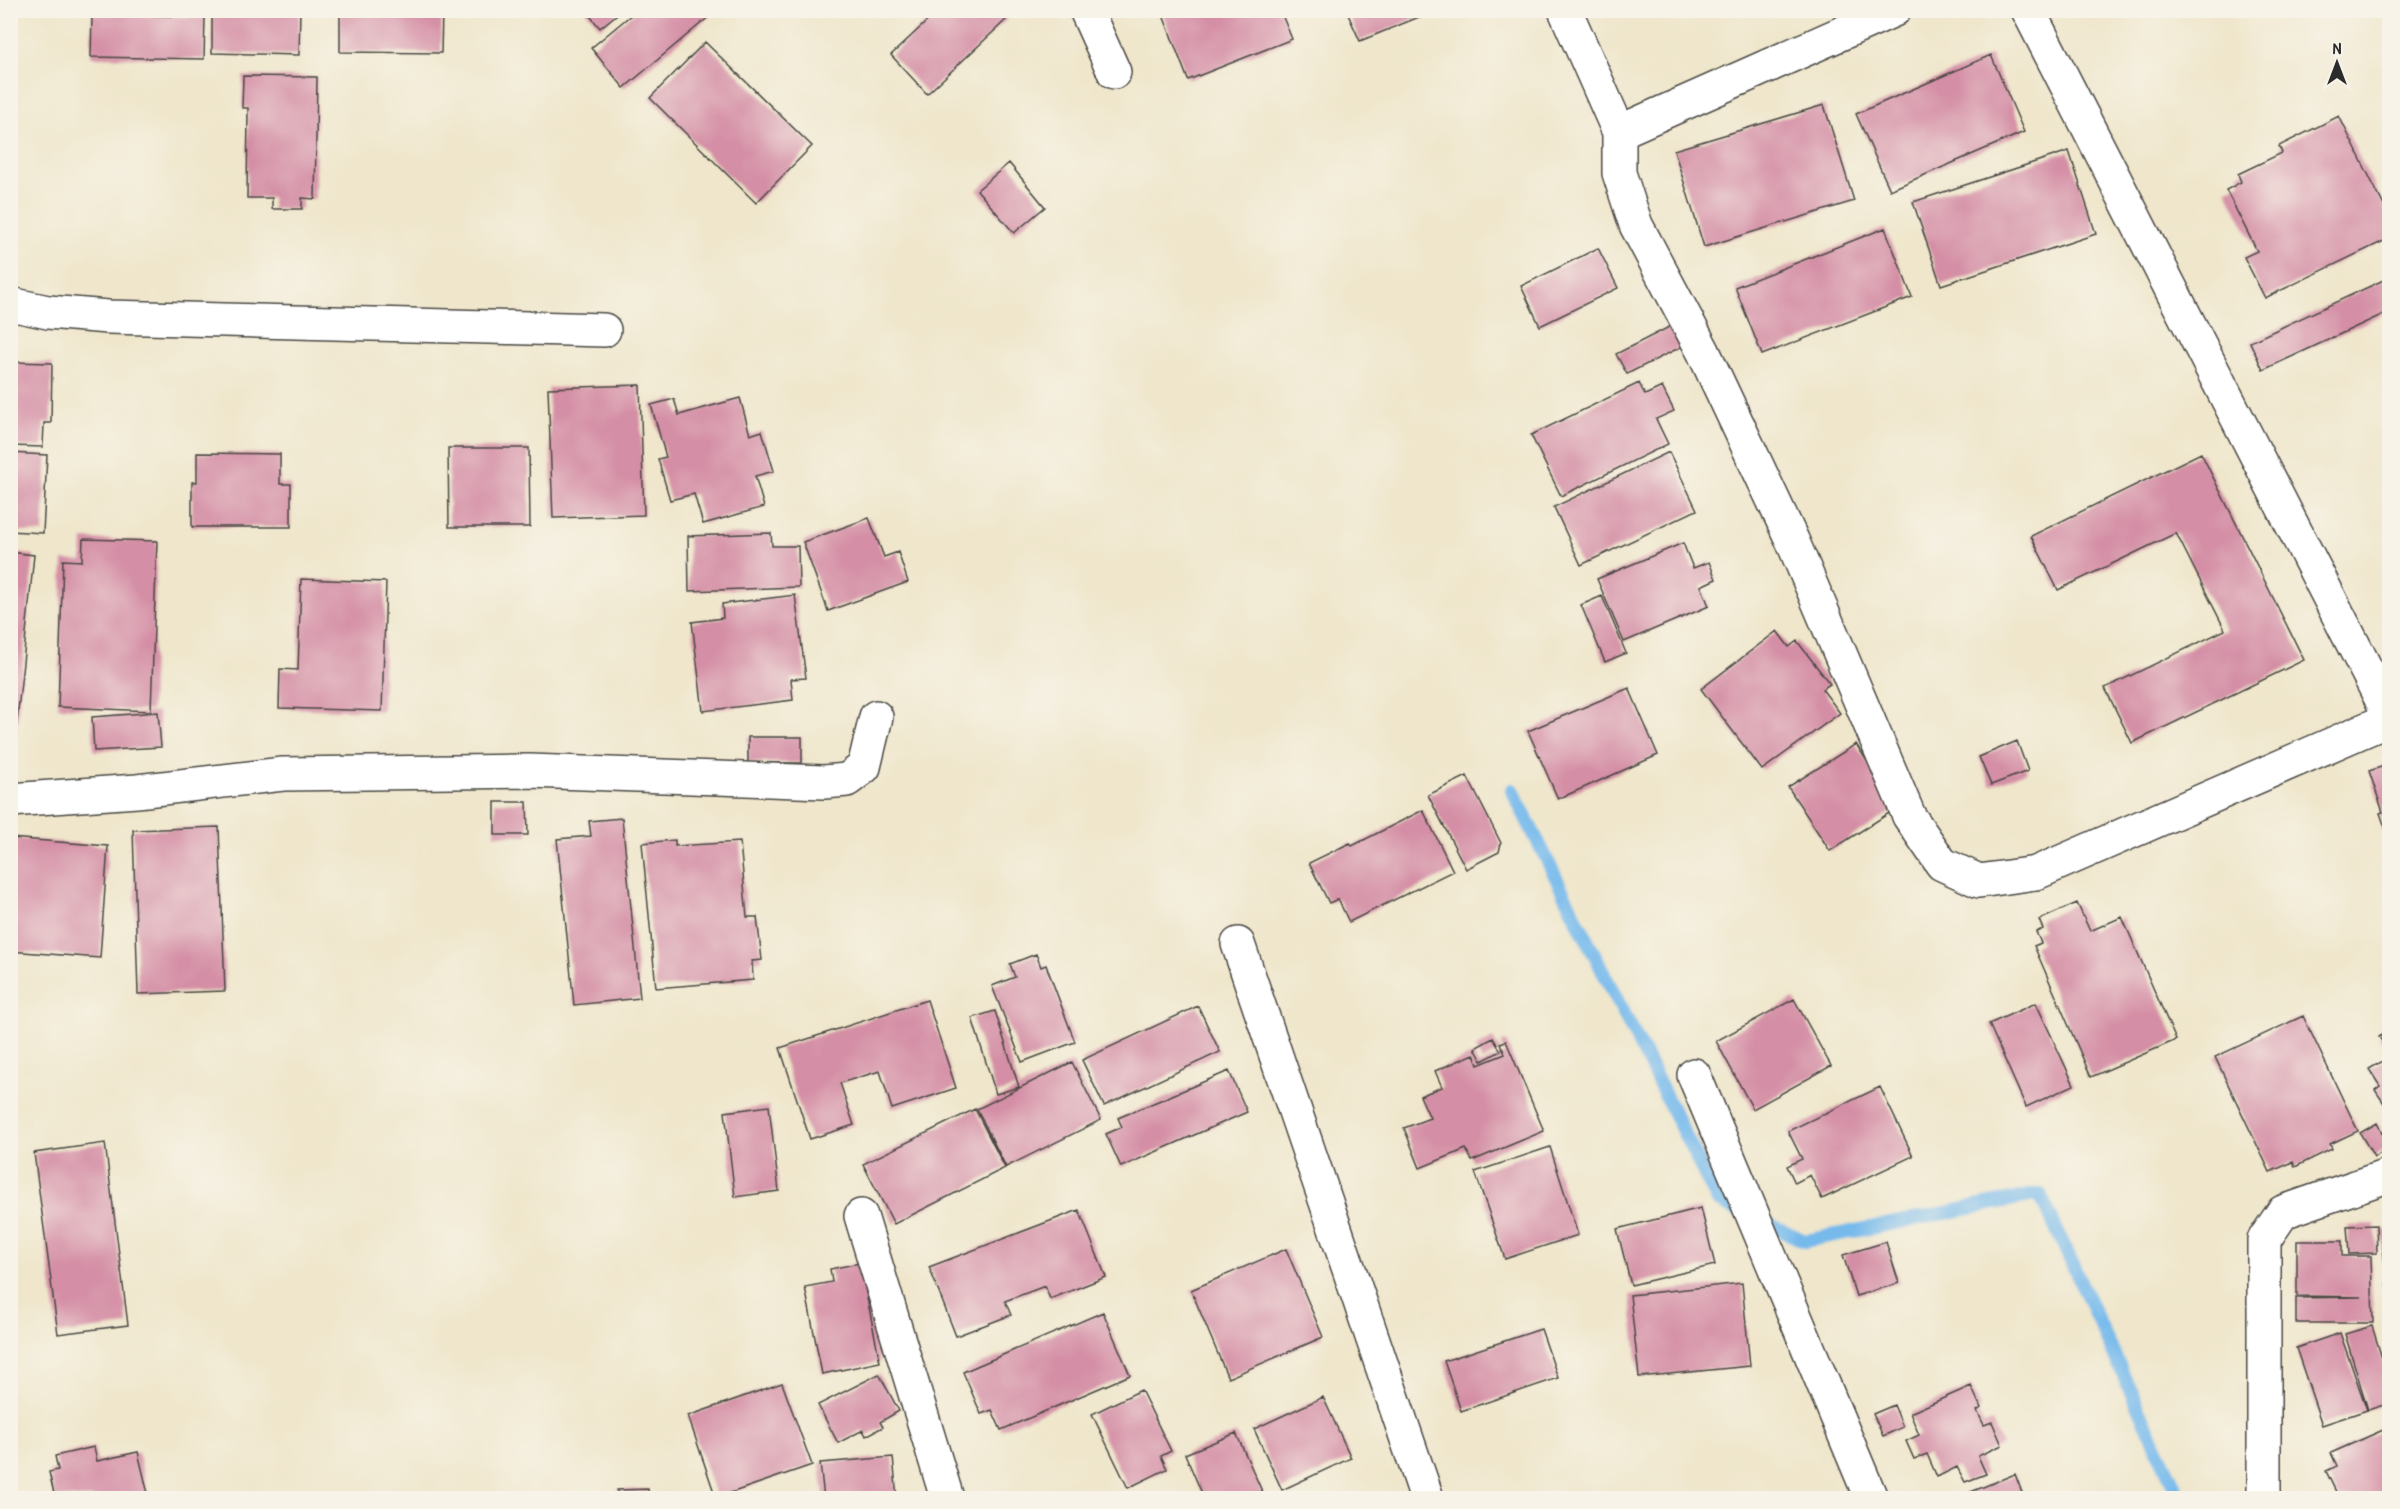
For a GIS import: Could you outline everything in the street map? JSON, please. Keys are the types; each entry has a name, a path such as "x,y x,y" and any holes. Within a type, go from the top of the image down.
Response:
{"street":[{"path":"1086,10 1114,72"},
{"path":"1565,10 1619,132 1619,173 1636,225 1703,351 1792,540 1909,816 1942,864 1979,881 2037,873 2390,718 2028,10"},
{"path":"1619,132 1894,10"},
{"path":"10,304 48,312 108,317 604,330"},
{"path":"10,800 137,790 283,774 530,771 824,782 847,780 864,767 876,717"},
{"path":"1238,944 1427,1498"},
{"path":"1694,1075 1871,1498"},
{"path":"2264,1498 2264,1240 2283,1212 2390,1175"},
{"path":"861,1216 948,1498"}],"building":[{"path":"212,10 300,10 299,55 212,53"},
{"path":"340,10 455,10 455,13 442,13 441,53 340,52"},
{"path":"585,10 622,10 600,28"},
{"path":"637,10 707,10 711,15 624,88 591,48"},
{"path":"939,10 999,10 1007,19 927,94 891,55"},
{"path":"1161,10 1280,10 1292,39 1188,80"},
{"path":"1346,10 1434,10 1434,11 1360,41"},
{"path":"92,14 205,17 204,59 91,57"},
{"path":"705,42 812,146 756,203 650,98"},
{"path":"1991,55 2024,132 1890,190 1856,114"},
{"path":"243,76 317,77 315,199 302,198 302,209 272,209 272,198 247,198 248,108 242,108"},
{"path":"1824,105 1854,201 1704,247 1674,150"},
{"path":"2339,116 2390,218 2390,238 2265,298 2244,257 2257,251 2226,190 2241,182 2238,174 2282,153 2279,146"},
{"path":"2069,151 2096,234 1941,285 1913,202"},
{"path":"1009,163 1045,207 1014,233 977,190"},
{"path":"1885,228 1912,297 1762,355 1735,287"},
{"path":"1598,248 1618,288 1540,326 1521,286"},
{"path":"2390,277 2390,311 2263,370 2250,342"},
{"path":"1673,325 1683,346 1627,374 1616,354"},
{"path":"10,362 52,363 51,423 44,423 43,447 10,446"},
{"path":"1639,383 1645,395 1662,387 1674,411 1656,419 1668,444 1561,496 1531,435"},
{"path":"640,385 644,515 553,518 548,388"},
{"path":"740,398 750,435 762,431 774,471 755,476 764,507 703,524 694,494 670,500 658,459 666,457 651,405 674,399 679,415"},
{"path":"448,448 529,448 530,527 449,527"},
{"path":"1669,452 1697,510 1581,565 1554,507"},
{"path":"10,453 47,455 43,533 10,531"},
{"path":"197,453 280,454 280,484 291,484 291,527 192,527 192,482 197,482"},
{"path":"2201,453 2304,660 2132,743 2105,688 2225,630 2176,533 2058,590 2031,536"},
{"path":"869,518 884,557 898,552 908,582 828,611 803,542"},
{"path":"771,533 772,546 798,546 799,587 689,591 688,536"},
{"path":"83,539 157,541 151,711 58,707 63,560 82,561"},
{"path":"1683,543 1693,568 1709,562 1716,579 1701,586 1709,606 1624,642 1597,579"},
{"path":"10,552 34,555 16,731 10,731"},
{"path":"301,579 386,582 382,711 279,708 280,669 298,670"},
{"path":"795,595 806,678 791,679 793,700 703,711 692,622 723,618 722,604"},
{"path":"1602,596 1626,653 1605,662 1581,605"},
{"path":"1777,631 1789,647 1797,641 1830,684 1822,689 1840,713 1762,770 1701,689"},
{"path":"1629,688 1658,755 1558,799 1528,731"},
{"path":"158,712 161,747 94,751 92,717"},
{"path":"748,737 802,737 802,763 748,763"},
{"path":"2017,741 2028,771 1991,785 1979,757"},
{"path":"1856,744 1897,808 1830,851 1788,787"},
{"path":"2390,764 2389,839 2380,813 2383,812 2369,771"},
{"path":"1467,776 1501,843 1499,852 1466,869 1428,795"},
{"path":"495,802 527,802 528,835 495,835"},
{"path":"1423,810 1453,871 1349,922 1338,899 1329,903 1309,863 1350,843 1352,846"},
{"path":"622,818 640,998 574,1005 557,839 591,836 589,821"},
{"path":"219,827 225,991 138,994 133,830"},
{"path":"10,838 108,846 100,958 10,951"},
{"path":"675,840 675,846 740,842 747,917 757,917 762,960 752,961 753,980 656,988 642,843"},
{"path":"2077,903 2090,931 2122,917 2176,1040 2091,1077 2034,946 2041,943 2036,932 2043,929 2039,920"},
{"path":"1036,954 1041,967 1046,965 1075,1042 1022,1062 992,986 1015,977 1010,964"},
{"path":"1794,999 1831,1066 1753,1109 1716,1041"},
{"path":"927,1000 956,1088 892,1109 880,1071 840,1083 854,1125 810,1139 780,1048"},
{"path":"2036,1003 2074,1085 2026,1107 1989,1024"},
{"path":"1198,1006 1220,1052 1104,1106 1082,1060"},
{"path":"995,1011 1019,1087 996,1094 972,1018"},
{"path":"2303,1016 2358,1131 2330,1144 2332,1149 2295,1167 2293,1162 2270,1172 2215,1057"},
{"path":"2390,1030 2390,1053 2379,1037"},
{"path":"1493,1038 1501,1051 1482,1061 1475,1048"},
{"path":"1506,1041 1544,1131 1472,1161 1466,1149 1420,1168 1404,1128 1430,1118 1420,1096 1442,1087 1435,1071 1474,1054 1478,1065 1505,1054 1500,1043"},
{"path":"2390,1057 2390,1112 2375,1090 2380,1086 2369,1069"},
{"path":"1072,1062 1101,1120 1006,1167 977,1109"},
{"path":"1229,1071 1247,1112 1121,1167 1106,1134 1122,1127 1118,1118"},
{"path":"1880,1087 1913,1156 1822,1199 1810,1175 1795,1183 1787,1166 1802,1159 1788,1131"},
{"path":"769,1106 779,1191 735,1197 725,1112"},
{"path":"975,1109 1005,1168 894,1224 863,1164"},
{"path":"2377,1123 2390,1148 2374,1157 2360,1133"},
{"path":"105,1143 128,1325 58,1334 34,1153"},
{"path":"1550,1147 1578,1235 1505,1259 1475,1172"},
{"path":"1701,1208 1715,1265 1631,1285 1617,1229"},
{"path":"1079,1210 1106,1277 1050,1299 1045,1286 1005,1301 1011,1315 956,1336 929,1267"},
{"path":"2376,1225 2377,1253 2349,1254 2347,1226"},
{"path":"2390,1229 2390,1290 2388,1290 2381,1231"},
{"path":"2297,1241 2342,1241 2342,1256 2371,1256 2373,1323 2296,1323 2296,1298 2362,1297 2297,1296"},
{"path":"1886,1242 1899,1283 1856,1296 1843,1255"},
{"path":"1286,1249 1323,1337 1228,1378 1191,1290"},
{"path":"860,1263 880,1362 822,1374 805,1287 832,1282 830,1269"},
{"path":"1742,1283 1750,1366 1639,1377 1630,1295"},
{"path":"1103,1312 1130,1375 1001,1430 992,1410 981,1414 963,1372"},
{"path":"2372,1326 2390,1384 2390,1403 2368,1410 2345,1334"},
{"path":"1541,1329 1558,1378 1461,1411 1444,1361"},
{"path":"2340,1333 2367,1410 2322,1425 2296,1348"},
{"path":"879,1374 899,1411 880,1422 883,1427 866,1436 863,1430 838,1443 818,1405"},
{"path":"782,1383 812,1465 716,1498 688,1416"},
{"path":"1971,1386 1981,1408 1977,1411 1984,1425 1992,1422 2002,1445 1978,1456 1986,1474 1965,1482 1957,1467 1937,1477 1927,1454 1914,1459 1906,1441 1919,1435 1910,1413"},
{"path":"1141,1390 1171,1451 1161,1456 1167,1469 1128,1488 1092,1414"},
{"path":"1323,1397 1351,1458 1282,1490 1254,1429"},
{"path":"1894,1405 1903,1427 1883,1436 1873,1414"},
{"path":"2390,1427 2390,1498 2339,1498 2326,1471 2337,1466 2331,1453"},
{"path":"1236,1433 1265,1498 1204,1498 1185,1454"},
{"path":"94,1447 97,1461 138,1452 149,1498 55,1498 49,1472 58,1470 55,1456"},
{"path":"893,1457 897,1498 824,1498 820,1463"},
{"path":"2015,1474 2024,1498 1956,1498"},
{"path":"648,1489 649,1498 617,1498 617,1490"}],"waterway":[{"path":"1512,790 1718,1201 1805,1241 2040,1194 2180,1498"}]}
